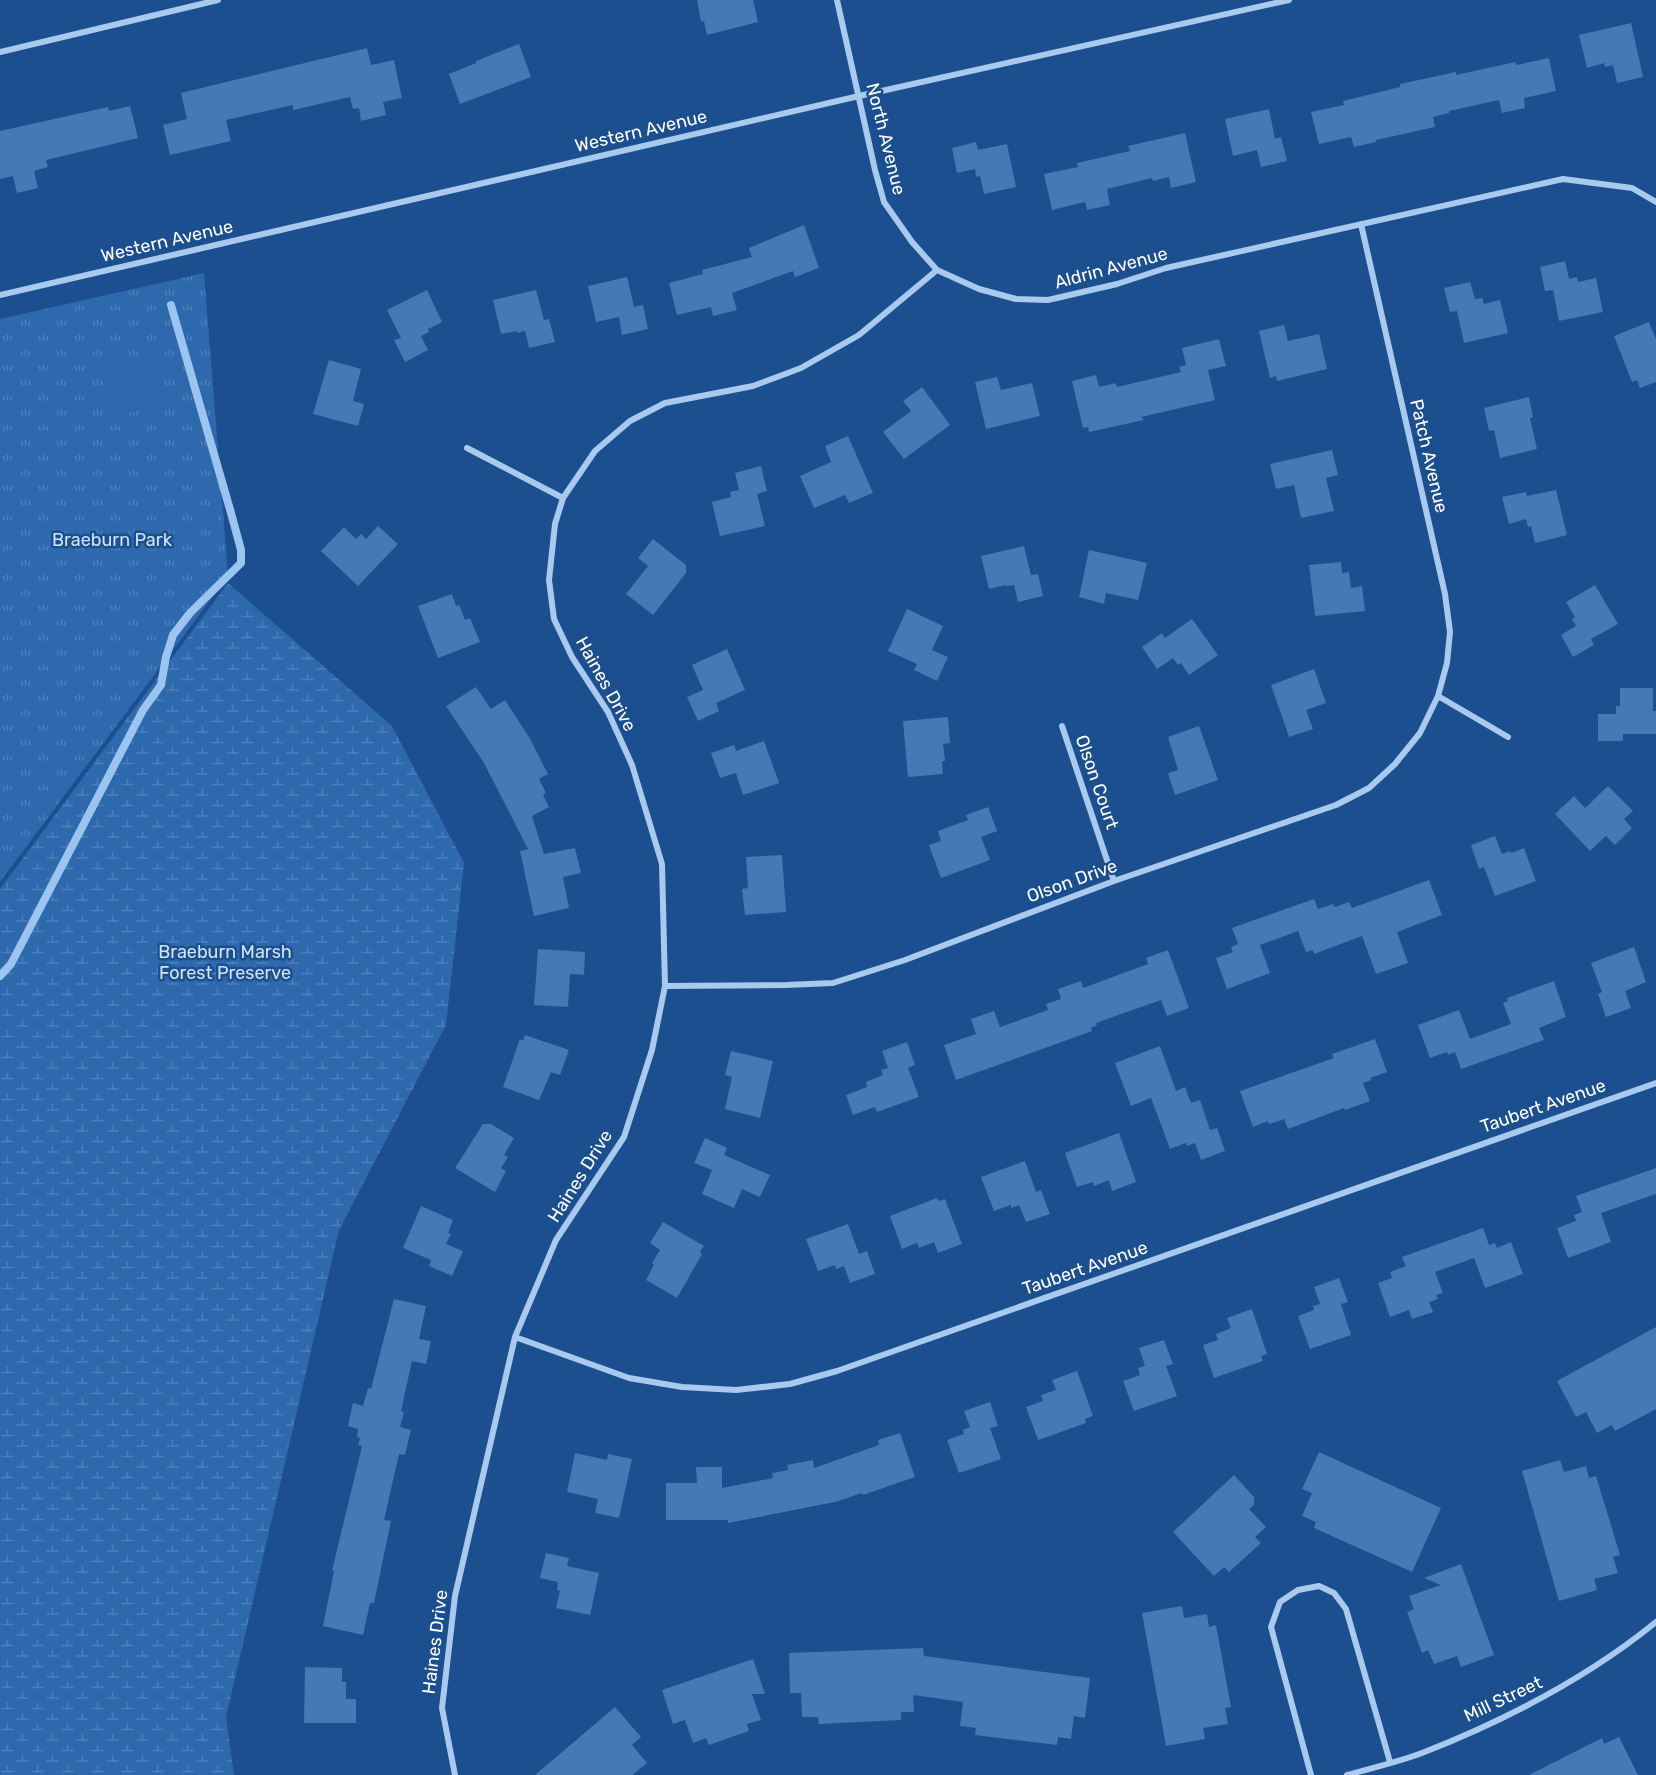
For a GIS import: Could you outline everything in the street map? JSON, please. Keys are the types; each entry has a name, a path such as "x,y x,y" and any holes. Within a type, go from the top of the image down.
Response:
{"street":[{"path":"0,52 218,0"},
{"name":"North Avenue","path":"837,0 874,170 884,202 920,252 937,270"},
{"name":"Western Avenue","path":"0,295 859,96 1289,0"},
{"name":"Aldrin Avenue","path":"937,270 988,291 1016,299 1048,300 1117,284 1166,268 1563,179 1632,188 1656,202"},
{"name":"Patch Avenue","path":"1361,224 1445,594 1450,633 1447,663 1438,696"},
{"path":"467,448 563,498 595,451 630,421 665,403 753,386 801,368 859,335 937,270"},
{"name":"Haines Drive","path":"455,1775 442,1708 454,1596 514,1337 556,1240 624,1137 652,1050 665,986 662,864 636,776 608,712 572,657 555,619 549,580 555,524 563,498"},
{"path":"1438,696 1508,737"},
{"name":"Olson Drive","path":"665,986 833,983 905,960 1114,881 1336,805 1369,788 1395,764 1420,733 1438,696"},
{"name":"Olson Court","path":"1062,726 1114,881"},
{"name":"Taubert Avenue","path":"514,1337 629,1378 682,1387 736,1390 790,1384 837,1371 1656,1083"},
{"path":"1311,1775 1271,1627 1280,1602 1298,1590 1319,1586 1334,1593 1346,1609 1390,1762"},
{"name":"Mill Street","path":"1347,1775 1420,1753 1516,1712 1547,1696 1630,1643 1656,1622"}],"green space":[{"name":"Braeburn Park","path":"204,273 228,576 0,882 0,319"},
{"path":"156,356 167,404 112,417 101,369"},
{"name":"Braeburn Marsh Forest Preserve","path":"228,583 392,726 464,863 446,1025 339,1230 226,1717 234,1775 0,1775 0,889"}],"building":[{"path":"697,0 753,0 758,22 707,35 704,21 701,22"},
{"path":"1631,23 1643,77 1617,83 1613,65 1605,67 1604,63 1587,68 1579,35"},
{"path":"519,44 531,77 460,104 449,74"},
{"path":"367,48 371,65 394,60 402,98 383,102 386,115 361,121 359,108 353,109 350,97 293,110 293,105 226,120 231,141 170,155 163,125 187,119 181,93"},
{"path":"1549,58 1556,91 1524,98 1525,108 1502,113 1499,100 1449,111 1449,113 1433,117 1435,127 1376,140 1376,142 1354,147 1351,137 1319,144 1311,112 1344,105 1343,101 1400,87 1400,84 1456,72 1456,75 1515,62 1516,65"},
{"path":"130,106 138,138 46,160 48,167 34,171 38,188 17,193 13,176 0,179 0,131 108,107 109,111"},
{"path":"1269,109 1275,139 1281,137 1287,161 1261,167 1257,150 1233,156 1225,119"},
{"path":"1185,133 1196,182 1171,188 1169,177 1153,181 1152,178 1107,189 1110,205 1087,210 1085,202 1052,210 1044,174 1078,167 1077,163 1130,151 1128,146"},
{"path":"976,142 978,150 1007,144 1016,187 984,194 980,176 976,177 975,169 957,173 952,148"},
{"path":"804,225 819,268 795,277 793,271 732,293 737,310 713,316 711,307 677,315 669,283 703,274 702,270 752,257 749,248"},
{"path":"1565,261 1569,279 1577,277 1578,282 1596,278 1603,312 1559,321 1553,290 1545,291 1540,267"},
{"path":"627,277 634,307 643,305 648,329 622,335 619,317 596,322 588,286"},
{"path":"1470,282 1475,299 1482,298 1484,304 1500,300 1508,333 1464,343 1457,311 1450,312 1444,288"},
{"path":"427,290 442,322 428,329 429,332 421,336 428,350 405,362 394,340 401,338 387,310"},
{"path":"536,290 544,320 549,319 555,342 529,348 525,331 501,334 493,300"},
{"path":"1649,322 1656,339 1656,382 1640,388 1637,380 1632,382 1614,336"},
{"path":"1284,325 1288,341 1319,334 1327,369 1277,381 1276,376 1270,378 1259,331"},
{"path":"1219,339 1226,366 1208,370 1215,400 1141,417 1144,420 1089,432 1088,427 1083,428 1072,381 1096,375 1099,387 1116,383 1117,387 1181,372 1179,367 1186,365 1182,348"},
{"path":"329,360 361,369 353,401 364,404 358,426 313,414"},
{"path":"997,377 1001,390 1032,383 1040,416 986,429 975,382"},
{"path":"922,387 950,425 904,459 883,432 911,411 903,401"},
{"path":"1529,397 1533,417 1530,418 1537,449 1500,458 1494,430 1489,431 1484,408"},
{"path":"848,436 873,493 849,503 845,495 814,508 800,476 831,462 825,446"},
{"path":"1332,450 1338,475 1326,478 1334,511 1301,518 1294,485 1276,489 1270,464"},
{"path":"761,466 767,491 757,494 765,526 720,536 712,502 731,497 730,492 739,490 735,473"},
{"path":"1556,490 1567,535 1535,543 1531,526 1528,527 1526,519 1509,524 1502,497 1526,492 1527,496"},
{"path":"378,526 398,544 358,586 321,551 344,527 356,539 361,534 366,539"},
{"path":"653,539 686,565 686,573 653,615 626,594 648,566 638,558"},
{"path":"1024,546 1031,575 1038,574 1043,596 1018,602 1014,585 989,589 981,556"},
{"path":"1089,550 1147,563 1138,600 1106,593 1104,604 1079,597"},
{"path":"1341,562 1342,573 1349,572 1351,588 1362,586 1365,611 1315,616 1309,565"},
{"path":"1595,585 1618,624 1591,639 1594,645 1573,657 1561,635 1576,626 1572,619 1575,617 1566,602"},
{"path":"452,594 465,620 470,618 480,642 438,658 418,606"},
{"path":"907,609 943,626 932,650 948,657 937,681 914,670 917,664 888,651"},
{"path":"1192,619 1218,655 1189,675 1181,663 1178,665 1173,658 1157,669 1142,647 1162,633 1165,638"},
{"path":"727,649 745,690 716,703 719,711 698,721 687,697 703,690 692,665"},
{"path":"1314,669 1326,703 1306,710 1313,729 1289,737 1271,685"},
{"path":"476,687 491,709 505,700 529,737 548,774 539,779 546,793 543,795 549,807 532,816 544,854 575,848 581,873 563,877 569,908 534,916 520,851 528,849 484,763 446,706"},
{"path":"1620,688 1653,688 1656,734 1623,734 1623,741 1598,741 1598,714 1616,714 1616,706 1620,706"},
{"path":"948,717 950,743 943,744 945,761 942,761 943,774 908,777 903,721"},
{"path":"1199,726 1218,780 1175,795 1168,773 1178,770 1168,737"},
{"path":"764,741 779,783 743,795 736,773 720,778 711,753 734,745 736,751"},
{"path":"1608,786 1633,811 1624,819 1632,828 1615,845 1606,836 1590,851 1555,814 1574,796 1585,808"},
{"path":"988,807 997,831 981,837 990,860 941,878 929,845 941,841 938,831 968,820 966,815"},
{"path":"1495,836 1502,854 1524,848 1536,881 1495,896 1484,867 1479,869 1471,845"},
{"path":"782,855 786,912 745,915 742,889 748,888 746,857"},
{"path":"1429,880 1442,915 1397,932 1408,963 1376,974 1362,936 1314,954 1313,950 1306,952 1298,931 1260,945 1270,973 1227,989 1216,958 1233,952 1231,947 1238,944 1232,928 1314,899 1318,909 1349,902 1352,908"},
{"path":"1634,947 1646,982 1625,991 1631,1008 1606,1017 1598,994 1602,992 1591,963"},
{"path":"538,949 585,952 584,975 570,974 568,1007 534,1005"},
{"path":"1168,950 1189,1008 1167,1016 1161,1000 1096,1023 1097,1025 1091,1028 1092,1031 956,1080 944,1045 976,1034 971,1019 994,1011 1000,1027 1048,1010 1046,1004 1061,999 1058,989 1081,981 1083,988 1148,964 1146,958"},
{"path":"1554,981 1566,1017 1539,1028 1544,1040 1461,1069 1455,1052 1448,1055 1447,1052 1430,1058 1418,1025 1459,1010 1470,1039 1511,1024 1503,1003 1508,1001 1507,998"},
{"path":"525,1035 569,1050 560,1075 551,1072 539,1100 503,1087 520,1039 523,1041"},
{"path":"1375,1039 1387,1072 1363,1083 1370,1101 1288,1129 1284,1119 1269,1124 1268,1121 1253,1127 1240,1091 1334,1058 1332,1054"},
{"path":"907,1042 915,1065 908,1068 919,1097 877,1112 875,1107 853,1115 846,1095 867,1087 866,1082 883,1075 881,1070 888,1068 882,1051"},
{"path":"1160,1046 1176,1091 1185,1087 1191,1103 1200,1100 1210,1130 1217,1128 1225,1151 1201,1160 1195,1143 1187,1146 1186,1143 1170,1149 1151,1098 1131,1106 1115,1063"},
{"path":"731,1051 773,1061 760,1118 725,1109 732,1077 725,1075"},
{"path":"483,1124 491,1124 514,1138 504,1155 508,1157 501,1168 506,1171 495,1192 455,1168"},
{"path":"1119,1133 1136,1182 1112,1191 1109,1180 1094,1186 1093,1182 1077,1187 1065,1153"},
{"path":"705,1138 727,1148 724,1155 770,1175 760,1197 742,1189 734,1208 702,1194 712,1170 694,1163"},
{"path":"1025,1161 1036,1192 1041,1190 1050,1214 1026,1222 1019,1205 1011,1208 1011,1205 994,1211 981,1177"},
{"path":"1656,1168 1656,1194 1601,1213 1611,1242 1568,1258 1557,1228 1576,1221 1574,1215 1582,1212 1576,1196"},
{"path":"937,1198 938,1201 945,1199 962,1244 938,1253 934,1242 919,1248 917,1243 902,1249 890,1216"},
{"path":"421,1206 453,1220 448,1233 451,1234 446,1244 463,1251 452,1276 429,1266 431,1260 403,1248"},
{"path":"663,1222 704,1246 700,1252 702,1254 677,1298 646,1280 660,1250 650,1243"},
{"path":"848,1224 859,1254 867,1251 875,1274 850,1283 844,1266 836,1269 835,1265 818,1271 806,1239"},
{"path":"1483,1228 1489,1245 1495,1243 1497,1248 1511,1242 1523,1274 1485,1288 1474,1258 1435,1272 1443,1293 1436,1295 1438,1299 1429,1302 1433,1312 1412,1319 1409,1310 1390,1317 1378,1283 1392,1278 1390,1272 1406,1266 1402,1257"},
{"path":"1339,1278 1348,1302 1341,1304 1351,1335 1310,1349 1298,1316 1314,1310 1313,1306 1320,1304 1314,1287"},
{"path":"394,1299 426,1306 419,1339 431,1341 426,1364 412,1361 401,1411 404,1412 400,1427 411,1430 405,1455 399,1454 384,1520 391,1521 374,1603 370,1603 363,1635 323,1626 334,1571 332,1571 362,1446 358,1445 360,1438 357,1437 358,1429 348,1426 353,1403 363,1406 368,1388 371,1389"},
{"path":"1252,1309 1267,1354 1261,1356 1263,1361 1214,1378 1203,1345 1218,1340 1216,1334 1231,1328 1227,1318"},
{"path":"1656,1327 1656,1409 1615,1431 1612,1425 1597,1433 1586,1412 1576,1417 1557,1381"},
{"path":"1164,1340 1173,1364 1166,1366 1177,1396 1134,1411 1123,1381 1140,1375 1138,1368 1145,1366 1139,1348"},
{"path":"1077,1371 1093,1416 1085,1419 1086,1423 1038,1440 1026,1407 1043,1401 1041,1395 1056,1390 1052,1380"},
{"path":"990,1402 998,1426 990,1428 1001,1459 959,1473 947,1440 964,1434 963,1430 970,1427 964,1411"},
{"path":"900,1433 915,1477 835,1502 728,1523 728,1520 666,1520 666,1483 697,1483 696,1467 722,1467 722,1488 773,1478 772,1473 788,1470 787,1465 813,1460 814,1468 879,1445 878,1440"},
{"path":"1319,1452 1441,1508 1412,1572 1314,1528 1316,1522 1302,1516 1312,1493 1302,1489"},
{"path":"575,1453 607,1460 608,1454 632,1459 619,1518 595,1513 598,1499 567,1492"},
{"path":"1560,1460 1564,1472 1586,1466 1589,1478 1596,1476 1620,1555 1613,1557 1618,1573 1594,1579 1597,1590 1559,1601 1522,1471"},
{"path":"1234,1475 1254,1497 1254,1505 1249,1509 1266,1527 1255,1537 1261,1543 1229,1572 1224,1567 1214,1576 1173,1532"},
{"path":"546,1553 569,1558 567,1566 599,1573 590,1615 556,1608 560,1591 557,1590 558,1582 540,1578"},
{"path":"1461,1564 1494,1655 1461,1667 1457,1656 1434,1664 1428,1650 1422,1653 1407,1612 1414,1609 1409,1596 1441,1585 1424,1578"},
{"path":"1182,1606 1184,1618 1207,1614 1209,1627 1216,1625 1231,1707 1225,1708 1228,1724 1203,1728 1205,1739 1166,1746 1142,1613"},
{"path":"923,1648 924,1656 1090,1678 1085,1718 1074,1716 1071,1739 1058,1737 1057,1745 975,1735 976,1728 960,1726 963,1702 913,1695 914,1712 901,1712 901,1720 819,1724 818,1717 802,1717 801,1693 790,1693 789,1653"},
{"path":"753,1659 765,1694 752,1694 761,1720 747,1724 749,1731 709,1745 706,1738 693,1743 685,1720 673,1724 662,1690"},
{"path":"305,1667 342,1668 342,1682 346,1682 346,1699 356,1699 356,1723 304,1723"},
{"path":"615,1707 641,1737 632,1745 647,1763 632,1775 535,1775"},
{"path":"1619,1737 1638,1775 1529,1775 1602,1738 1604,1744"}],"waterway":[{"path":"0,976 11,964 143,710 161,685 173,635 190,613 241,563 241,550 231,513 171,305"}]}
